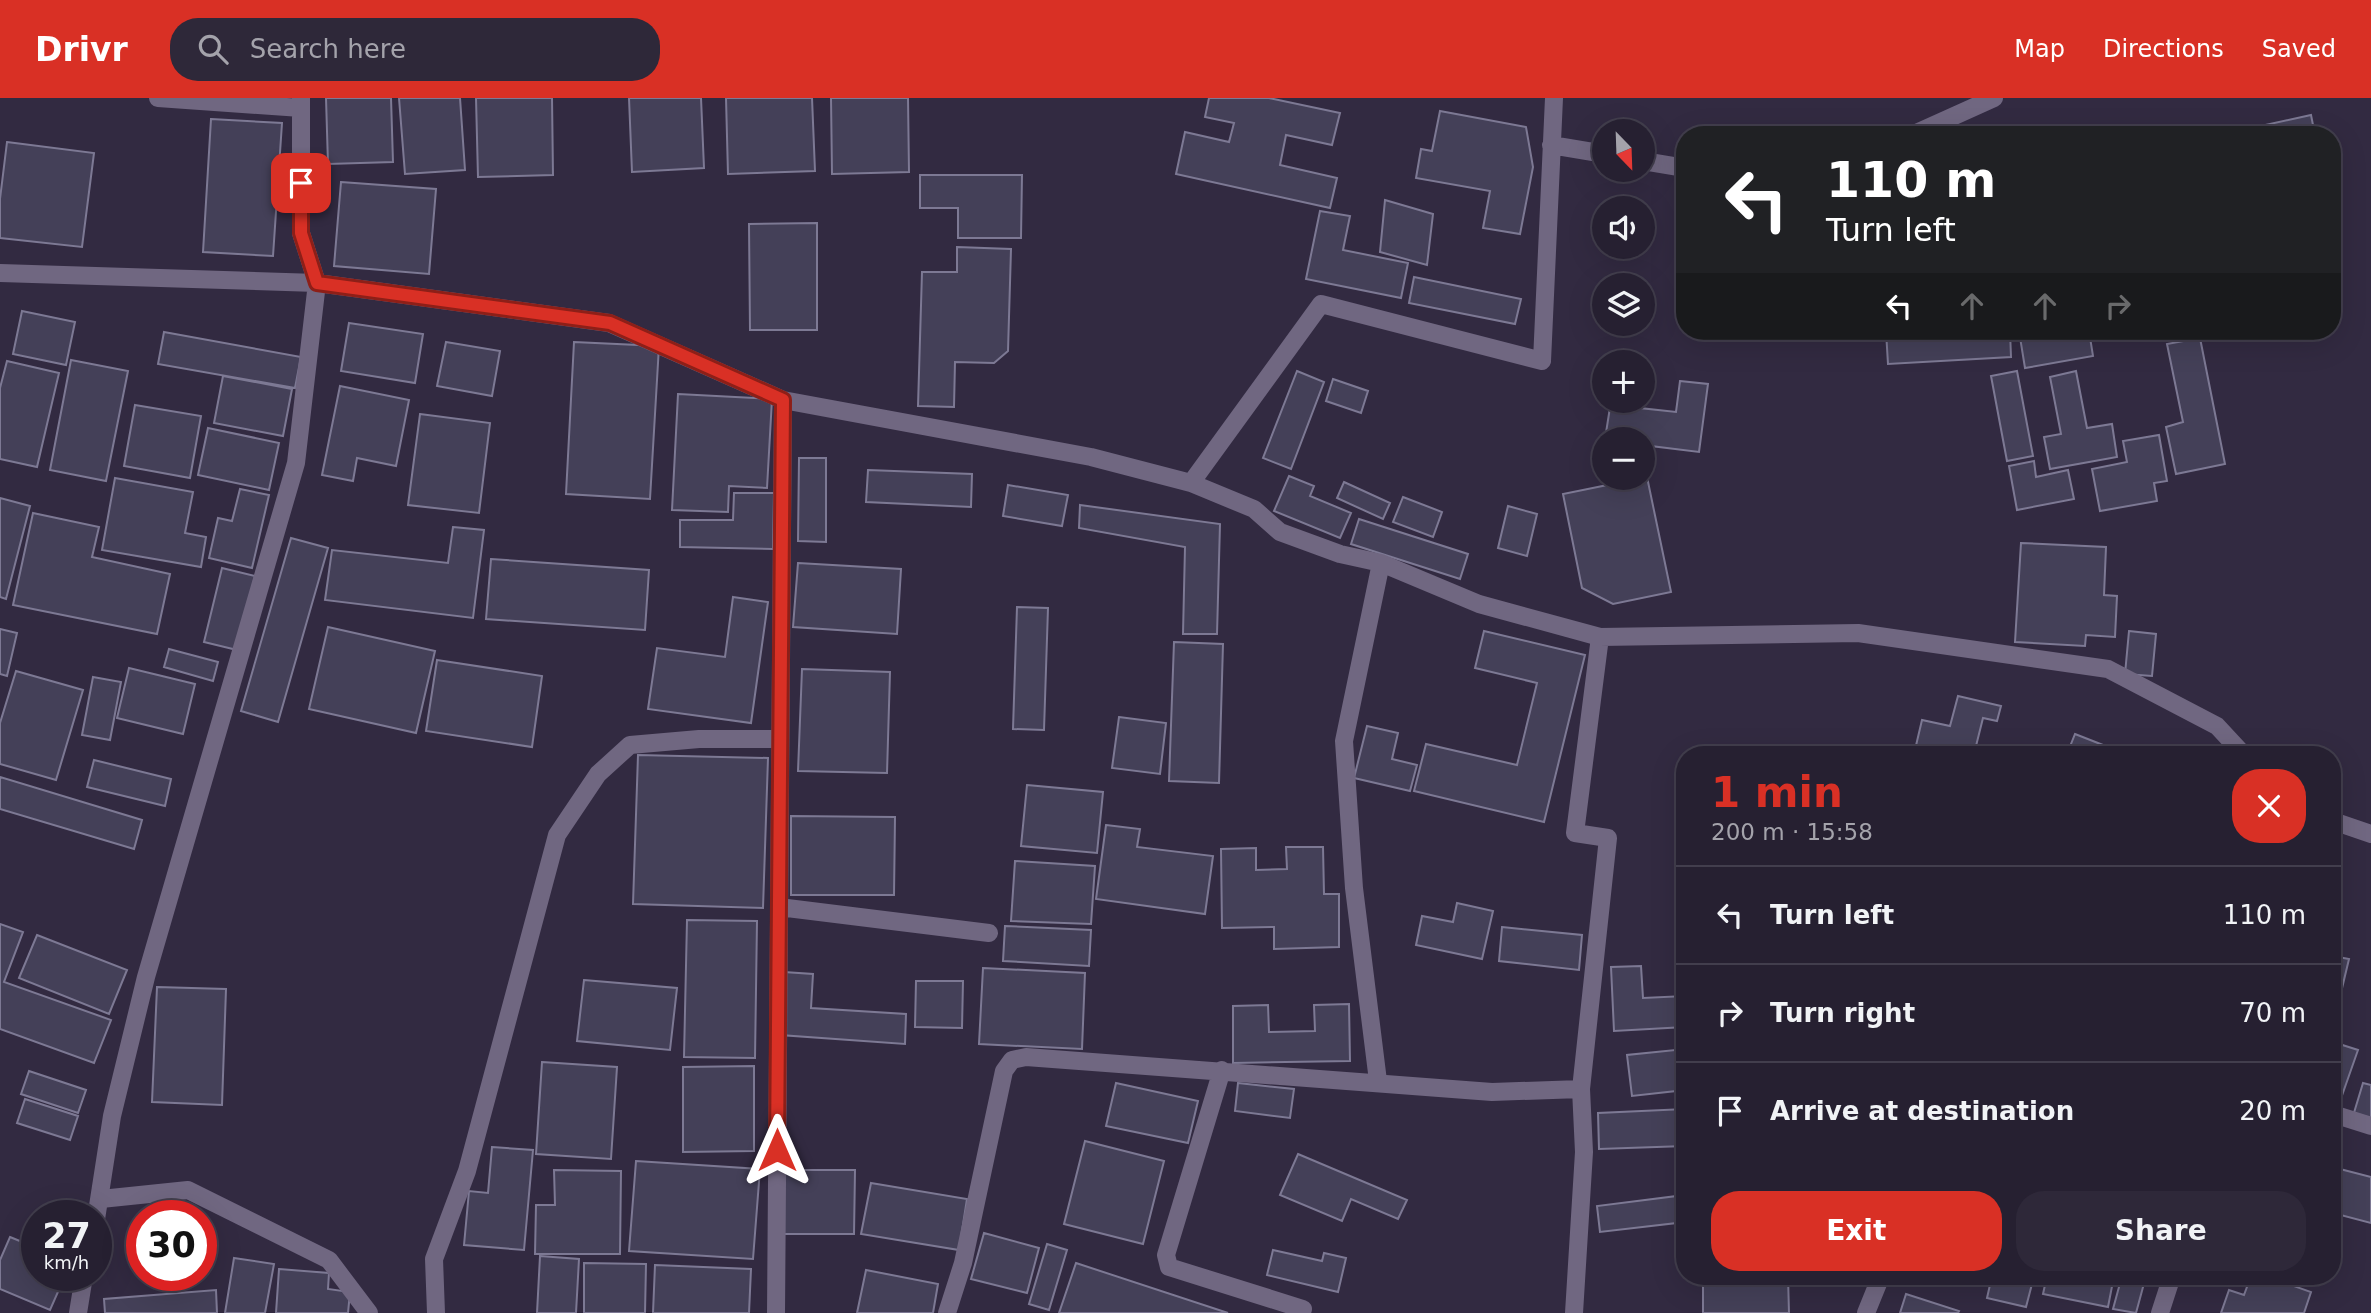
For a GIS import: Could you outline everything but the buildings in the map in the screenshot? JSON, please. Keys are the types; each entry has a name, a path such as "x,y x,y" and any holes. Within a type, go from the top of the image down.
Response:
{"street":[{"path":"158,98 301,103 301,233 317,283 296,463 146,977 112,1116 101,1199 188,1190 329,1260 369,1313"},
{"path":"1191,483 1321,304 1542,361 1554,98"},
{"path":"1932,126 1994,98"},
{"path":"1551,145 1592,152"},
{"path":"1656,163 1676,166"},
{"path":"0,273 317,283 610,323 783,400 1091,457 1191,483 1254,509 1280,532 1340,554 1381,563 1479,604 1600,637 1858,633 2108,669 2217,726 2236,746"},
{"path":"776,1313 783,400"},
{"path":"1378,1082 1354,888 1344,741 1381,563"},
{"path":"1574,1313 1584,1152 1581,1089 1608,838 1575,834 1600,637"},
{"path":"436,1313 435,1259 467,1171 557,835 598,774 630,745 699,739 780,739"},
{"path":"2341,824 2371,834"},
{"path":"779,907 989,933"},
{"path":"947,1313 963,1264 1003,1071 1012,1060 1026,1056 1492,1092 1581,1089"},
{"path":"1222,1070 1166,1255 1169,1267 1303,1308"},
{"path":"2341,1117 2371,1126"},
{"path":"1866,1313 1877,1285"},
{"path":"2160,1313 2169,1285"},
{"path":"78,1313 82,1291"}],"route":[{"path":"301,183 301,233 317,283 610,323 783,400 777,1150"}]}
